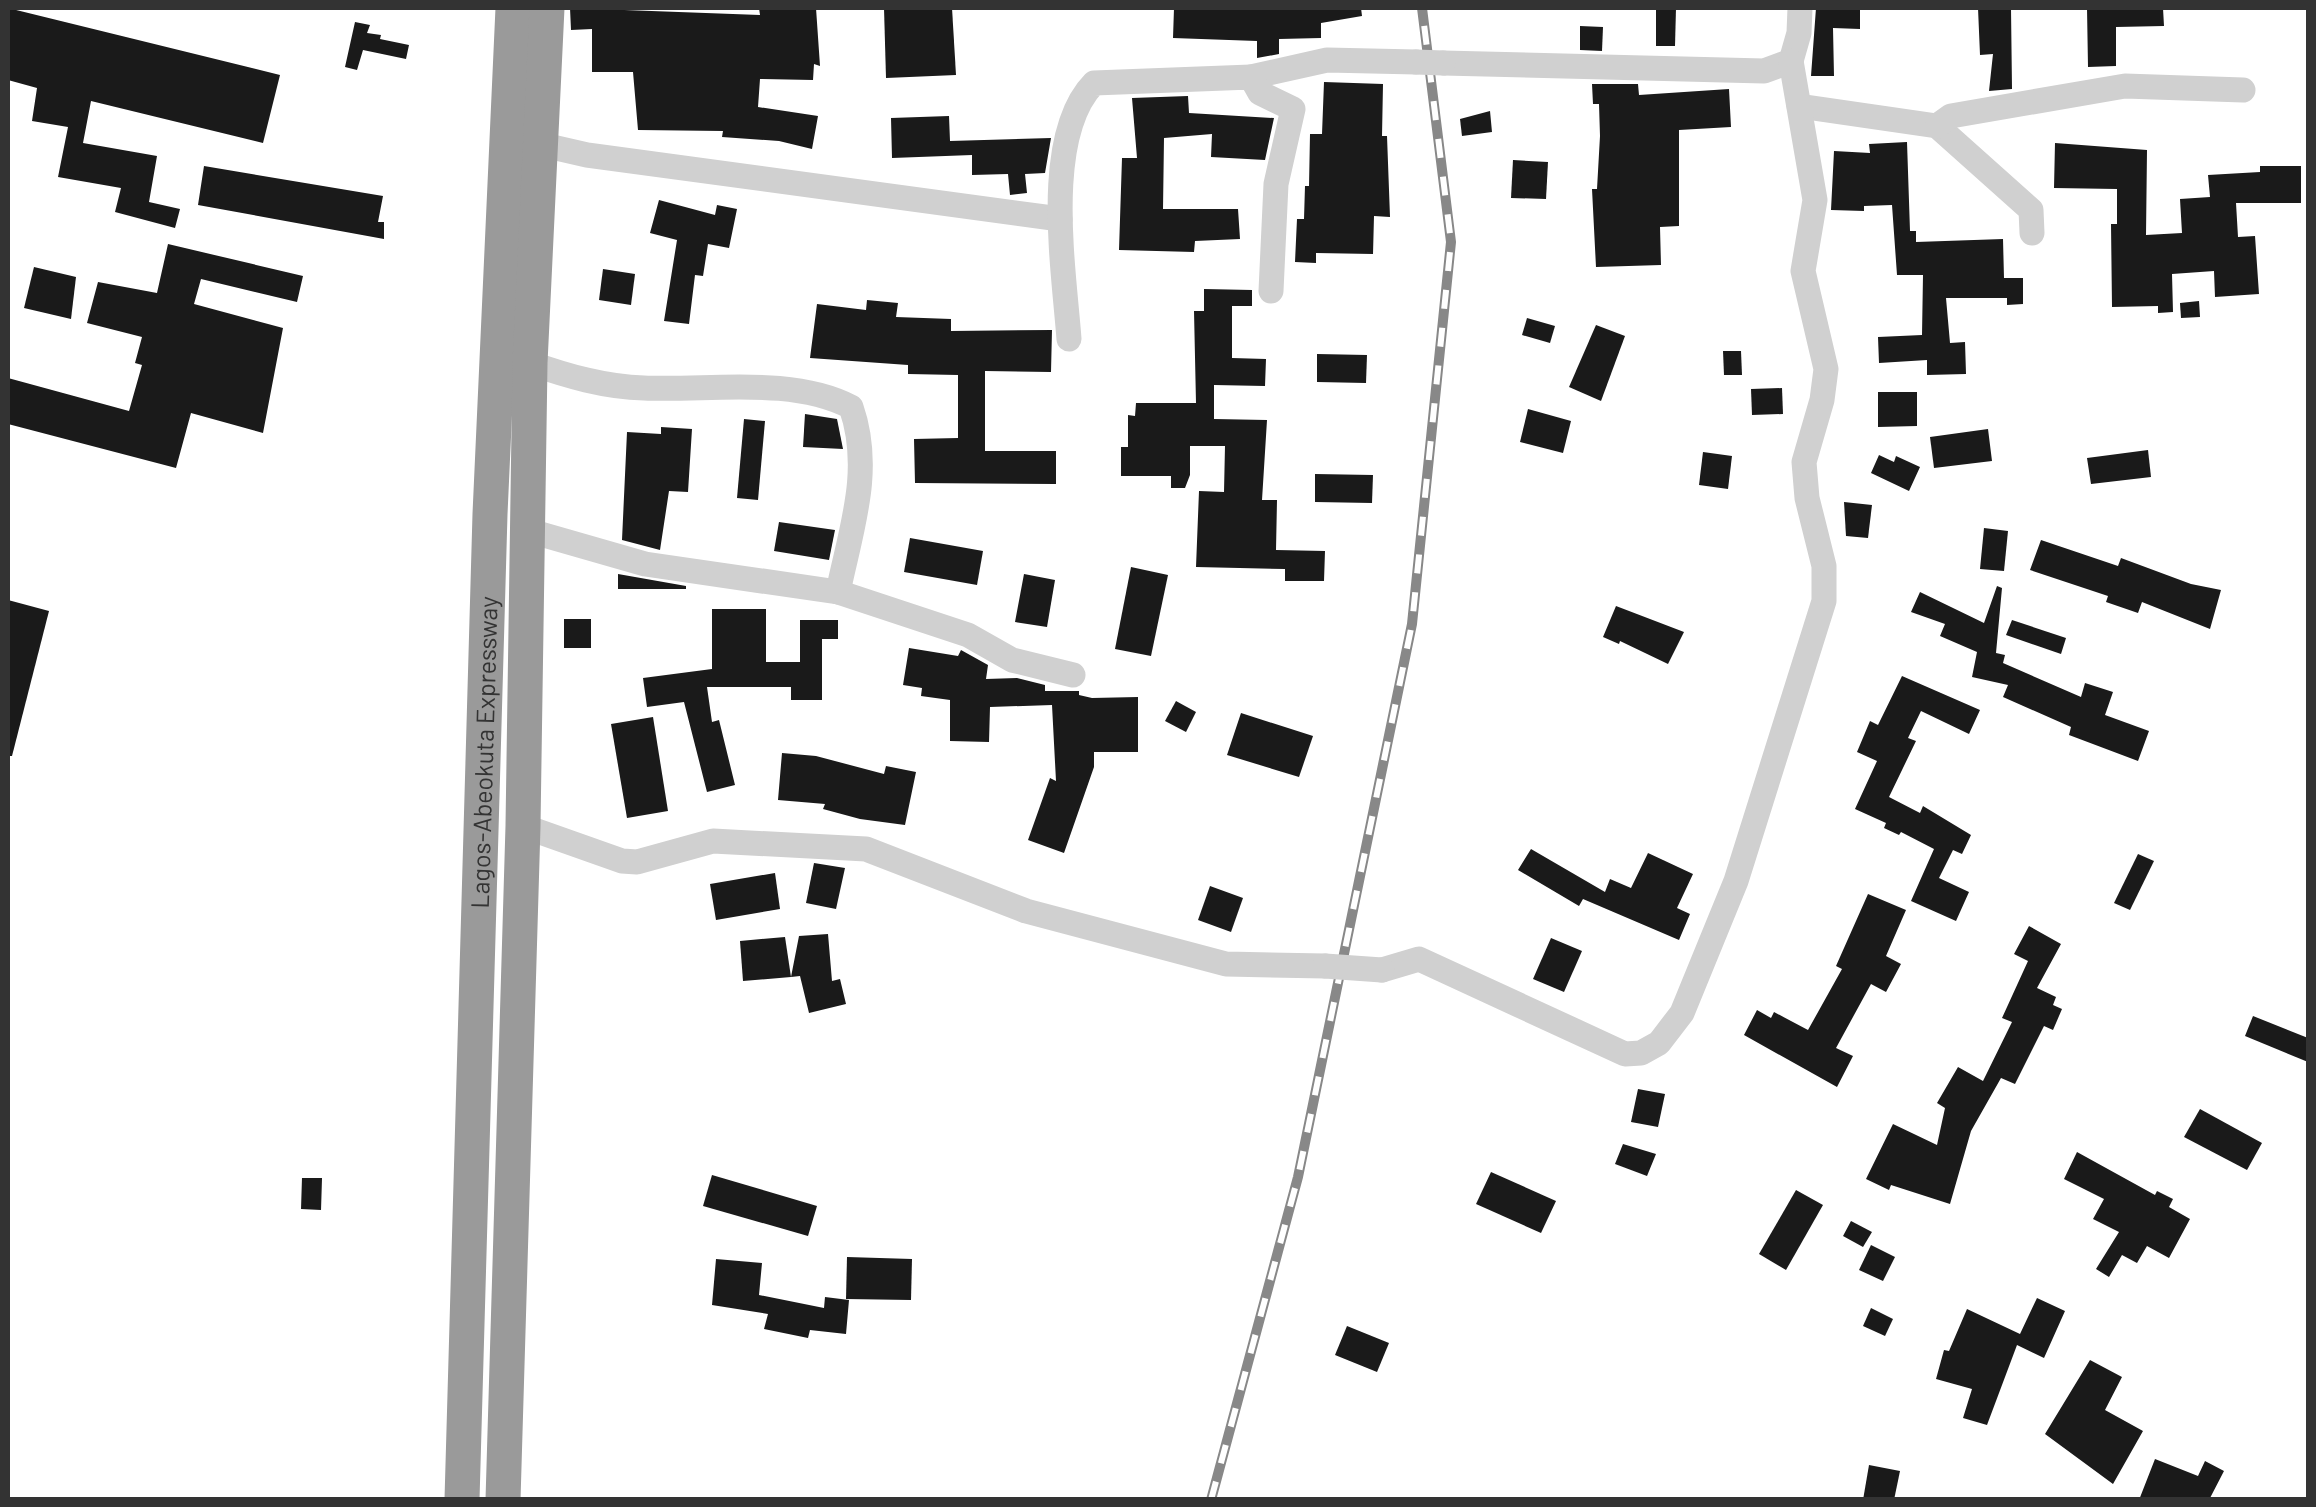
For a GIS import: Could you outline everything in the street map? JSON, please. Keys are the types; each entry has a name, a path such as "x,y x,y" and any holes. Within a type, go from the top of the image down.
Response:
{"highway":[{"name":"Lagos-Abeokuta Expressway","path":"462,1500 490,514 513,8"},
{"name":"Lagos-Abeokuta Expressway","path":"503,1500 523,826 530,363 547,8"}],"street":[{"path":"523,826 622,862 637,862 713,841 866,849 1026,911 1226,964 1382,970 1419,959 1626,1054 1642,1053 1658,1043 1682,1013 1736,881 1824,601 1824,566 1804,462 1822,400 1826,368 1803,271 1815,200 1791,61 1799,33 1800,8"},
{"path":"1069,339 1060,219 1068,130 1083,94 1094,83 1251,77 1327,60 1764,71 1791,61"},
{"path":"1251,77 1260,93 1293,109 1276,184 1271,291"},
{"path":"1937,126 1950,116 2125,86 2243,90"},
{"path":"1799,106 1937,126 2031,210 2032,233"},
{"path":"538,144 627,161 1060,219"},
{"path":"530,363 572,378 639,388 808,392 851,407 860,432 861,499 838,592"},
{"path":"530,531 646,564 838,592 968,635 1012,660 1072,675"}],"building":[{"path":"8,8 280,75 263,143 91,101 83,143 157,156 149,202 180,209 175,228 115,212 121,188 58,177 68,127 32,121 37,88 8,80"},
{"path":"570,8 760,15 759,8 816,8 820,66 814,64 813,80 760,79 758,107 818,116 812,149 779,141 722,137 723,131 638,130 633,72 592,72 592,29 571,30"},
{"path":"884,8 952,8 956,75 886,78"},
{"path":"1174,8 1361,8 1362,16 1321,23 1321,38 1279,39 1279,54 1257,58 1257,41 1173,38"},
{"path":"1656,8 1676,8 1675,46 1656,46"},
{"path":"1816,8 1860,8 1860,29 1833,28 1834,76 1811,76"},
{"path":"1978,8 2011,8 2012,89 1989,91 1993,54 1980,55"},
{"path":"2087,8 2163,8 2164,26 2116,27 2116,66 2088,67"},
{"path":"355,22 370,25 367,33 381,35 380,39 409,45 406,59 363,50 357,70 345,67"},
{"path":"1580,26 1603,27 1602,51 1580,50"},
{"path":"1324,82 1383,84 1382,136 1387,136 1390,217 1374,216 1373,254 1316,253 1316,263 1295,262 1297,219 1304,219 1305,186 1309,186 1310,134 1322,134"},
{"path":"1592,84 1638,84 1639,95 1729,89 1731,127 1679,130 1679,226 1660,227 1661,265 1596,267 1592,189 1597,189 1600,136 1599,104 1593,104"},
{"path":"1188,96 1189,113 1274,118 1265,160 1211,157 1212,134 1164,138 1163,209 1238,209 1240,239 1195,241 1194,252 1119,250 1122,158 1137,158 1132,98"},
{"path":"1490,111 1492,132 1462,136 1460,119"},
{"path":"949,116 950,141 1051,138 1045,173 1025,174 1027,193 1010,195 1008,174 972,175 972,155 892,158 891,118"},
{"path":"1907,142 1910,231 1916,231 1916,242 2003,239 2004,278 2023,278 2023,304 2007,305 2007,298 1946,298 1950,343 1965,342 1966,374 1927,375 1927,360 1879,363 1878,337 1922,335 1923,275 1897,275 1892,205 1864,206 1864,211 1831,210 1834,151 1870,153 1869,144"},
{"path":"2055,143 2147,150 2146,235 2182,233 2180,199 2210,197 2208,175 2260,172 2260,166 2301,166 2301,203 2236,203 2238,237 2255,236 2259,294 2215,297 2214,271 2172,274 2173,312 2158,313 2158,306 2112,307 2111,224 2117,224 2117,189 2054,188"},
{"path":"1513,160 1548,162 1546,199 1511,198"},
{"path":"204,166 383,196 378,222 384,222 384,239 198,205"},
{"path":"659,200 715,215 717,205 737,209 729,248 708,244 703,276 695,275 689,324 664,321 677,240 650,233"},
{"path":"168,244 303,276 297,302 201,279 194,304 283,328 263,433 191,413 176,468 8,424 8,378 129,411 142,365 135,363 142,337 87,323 98,282 157,293"},
{"path":"34,267 76,277 71,319 24,308"},
{"path":"603,269 635,274 631,305 599,300"},
{"path":"1204,289 1252,290 1252,306 1232,306 1232,358 1266,359 1265,386 1214,385 1214,419 1267,420 1262,500 1277,500 1276,550 1325,551 1324,581 1285,581 1285,569 1196,567 1199,491 1224,492 1225,446 1190,446 1190,475 1185,488 1171,488 1171,476 1121,476 1121,447 1128,447 1128,415 1135,416 1136,403 1196,403 1194,311 1204,311"},
{"path":"867,300 898,303 896,317 951,319 951,331 1052,330 1051,372 985,371 985,451 1056,451 1056,484 915,483 914,439 958,438 958,375 908,374 908,365 810,358 817,304 866,310"},
{"path":"2199,301 2200,317 2181,318 2180,303"},
{"path":"1527,318 1555,326 1550,343 1522,335"},
{"path":"1596,325 1625,336 1601,401 1569,387"},
{"path":"1723,351 1741,351 1742,375 1724,375"},
{"path":"1317,354 1367,355 1366,383 1317,382"},
{"path":"1782,388 1783,414 1752,415 1751,389"},
{"path":"1878,392 1917,392 1917,426 1878,427"},
{"path":"1528,409 1571,421 1563,453 1520,442"},
{"path":"805,414 837,419 843,449 803,447"},
{"path":"744,419 765,421 758,500 737,498"},
{"path":"661,427 692,429 688,492 669,491 660,550 622,540 627,432 661,434"},
{"path":"1988,429 1992,461 1934,468 1930,437"},
{"path":"2148,450 2151,477 2091,484 2087,458"},
{"path":"1703,452 1732,456 1728,489 1699,485"},
{"path":"1879,455 1894,462 1896,456 1920,467 1909,491 1871,473"},
{"path":"1315,474 1373,475 1372,503 1315,502"},
{"path":"1844,502 1872,505 1868,538 1846,536"},
{"path":"779,522 835,530 829,560 774,551"},
{"path":"1984,528 2008,531 2004,571 1980,569"},
{"path":"910,538 983,551 977,585 904,572"},
{"path":"2041,540 2118,566 2121,558 2191,584 2221,590 2210,629 2142,602 2138,613 2106,602 2108,596 2030,570"},
{"path":"1131,567 1168,575 1151,656 1115,649"},
{"path":"618,574 686,586 686,589 618,589"},
{"path":"1024,574 1055,580 1047,627 1015,622"},
{"path":"1997,586 2002,588 1996,653 2005,655 2003,663 2081,697 2085,683 2113,692 2105,715 2149,731 2138,761 2069,735 2071,727 2003,697 2008,685 1972,677 1977,652 1940,636 1945,624 1911,612 1920,592 1984,623"},
{"path":"8,600 49,611 12,756 8,756"},
{"path":"1616,606 1684,632 1668,664 1603,637"},
{"path":"712,609 766,609 766,662 800,662 800,620 838,620 838,639 822,639 822,700 791,700 791,687 707,687 712,722 719,720 735,785 707,792 684,702 647,707 643,678 712,669"},
{"path":"564,619 591,619 591,648 564,648"},
{"path":"2012,620 2066,638 2061,654 2006,635"},
{"path":"909,648 958,656 961,650 988,665 986,679 1017,678 1045,685 1045,691 1079,691 1079,695 1092,698 1138,697 1138,752 1094,752 1094,767 1064,853 1028,840 1050,778 1056,781 1052,705 990,707 989,742 950,741 950,700 921,696 922,688 903,685"},
{"path":"1902,676 1980,710 1969,734 1921,711 1908,738 1916,741 1889,797 1920,813 1923,806 1971,835 1962,854 1953,850 1939,878 1969,892 1956,921 1911,901 1934,849 1884,828 1886,823 1855,809 1877,761 1857,752 1870,721 1878,725"},
{"path":"1176,701 1196,712 1186,732 1165,721"},
{"path":"1241,713 1313,736 1299,777 1227,755"},
{"path":"653,717 668,811 627,818 611,724"},
{"path":"782,753 816,756 884,774 886,766 916,772 905,825 860,819 823,809 825,804 778,800"},
{"path":"1531,849 1605,892 1610,879 1631,888 1648,853 1693,874 1677,908 1690,914 1679,940 1583,899 1579,906 1518,870"},
{"path":"2138,854 2154,861 2130,910 2114,903"},
{"path":"814,863 845,868 836,909 806,903"},
{"path":"775,873 780,909 716,920 710,884"},
{"path":"1210,886 1243,898 1231,932 1198,920"},
{"path":"1868,894 1906,910 1886,956 1901,964 1886,992 1871,984 1836,1048 1853,1056 1837,1087 1744,1035 1757,1010 1771,1018 1774,1012 1808,1030 1842,969 1836,966"},
{"path":"2029,926 2061,944 2037,988 2056,997 2053,1005 2062,1009 2053,1030 2044,1026 2015,1084 2001,1078 1971,1131 1950,1204 1891,1185 1889,1190 1866,1179 1893,1124 1937,1145 1945,1108 1937,1103 1958,1067 1983,1081 2012,1022 2002,1018 2028,961 2014,954"},
{"path":"828,934 832,981 840,979 846,1004 809,1013 800,976 791,977 799,936"},
{"path":"785,937 791,977 743,981 740,941"},
{"path":"1551,938 1582,951 1564,992 1533,979"},
{"path":"2253,1016 2308,1038 2308,1062 2245,1036"},
{"path":"1638,1089 1665,1094 1658,1127 1631,1122"},
{"path":"2200,1109 2262,1143 2247,1170 2184,1137"},
{"path":"1623,1144 1656,1154 1647,1176 1615,1164"},
{"path":"2077,1152 2155,1195 2157,1191 2173,1199 2169,1207 2190,1219 2169,1258 2147,1246 2137,1263 2122,1255 2109,1277 2096,1269 2119,1232 2093,1219 2104,1199 2064,1179"},
{"path":"1491,1172 1556,1201 1541,1233 1476,1204"},
{"path":"712,1175 817,1206 808,1236 703,1206"},
{"path":"302,1178 322,1178 321,1210 301,1209"},
{"path":"1796,1190 1823,1205 1786,1270 1759,1254"},
{"path":"1851,1221 1872,1232 1863,1247 1843,1236"},
{"path":"1871,1245 1895,1257 1883,1281 1859,1270"},
{"path":"847,1257 912,1259 911,1300 846,1299"},
{"path":"716,1259 762,1263 759,1295 824,1308 825,1297 849,1300 846,1334 810,1330 808,1338 764,1329 768,1314 712,1305"},
{"path":"2037,1298 2065,1311 2044,1358 2017,1345 1987,1425 1963,1418 1972,1389 1936,1379 1944,1350 1949,1351 1967,1309 2020,1334"},
{"path":"1871,1308 1893,1319 1885,1336 1863,1326"},
{"path":"1347,1326 1389,1343 1377,1372 1335,1355"},
{"path":"2090,1360 2122,1377 2105,1410 2143,1431 2113,1484 2045,1434"},
{"path":"2155,1459 2198,1476 2205,1461 2224,1471 2209,1500 2139,1500"},
{"path":"1869,1465 1900,1471 1894,1500 1863,1500"}],"railway":[{"path":"1211,1500 1298,1177 1412,624 1451,242 1422,8"}]}
